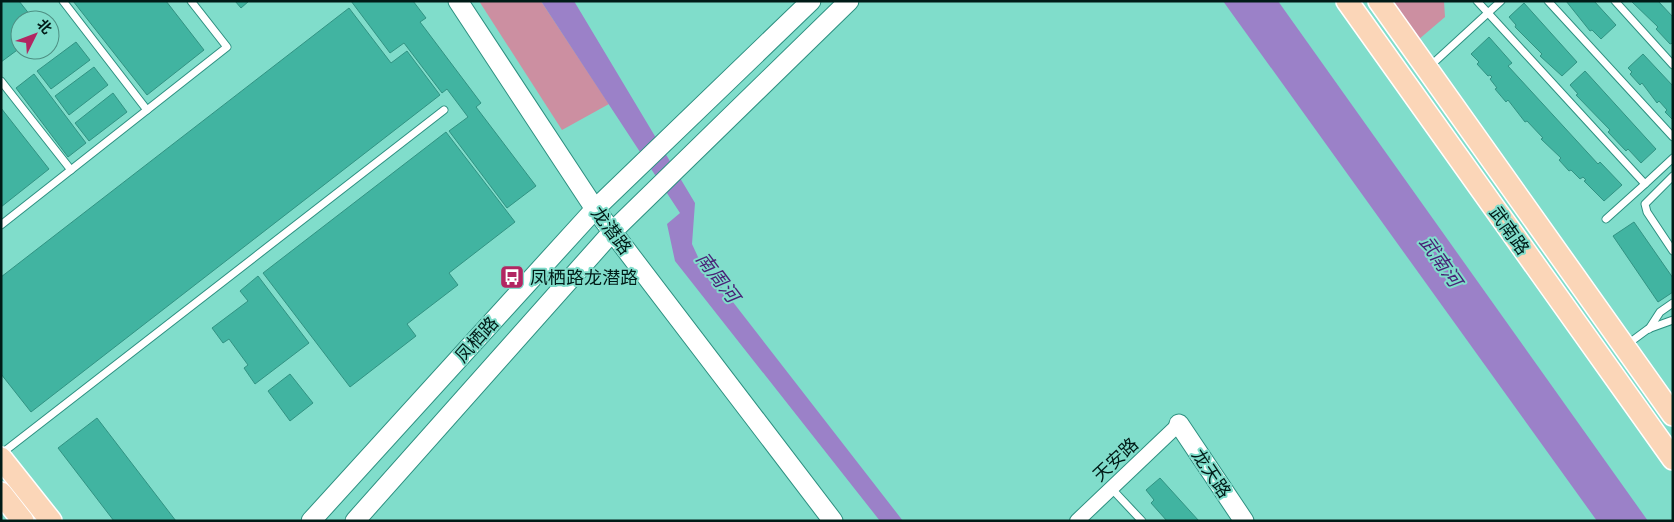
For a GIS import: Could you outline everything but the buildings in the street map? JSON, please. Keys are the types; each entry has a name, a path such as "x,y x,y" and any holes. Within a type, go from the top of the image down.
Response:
{"main road":[{"name":"龙潜路","path":"458,1 594,209 613,231 833,521"},
{"name":"凤栖路","path":"311,521 594,209 811,1"},
{"name":"凤栖路","path":"355,521 613,231 849,1"},
{"name":"武南路","path":"1346,1 1673,459"},
{"name":"武南路","path":"1378,1 1673,415"},
{"name":"龙天路","path":"1180,424 1244,521"},
{"path":"1,458 51,521"},
{"path":"1,493 23,521"}],"street":[{"name":"天安路","path":"1077,521 1180,424"}],"lane":[{"path":"63,1 147,110"},
{"path":"1,225 227,46 191,1"},
{"path":"1476,1 1645,184"},
{"path":"1426,69 1501,1"},
{"path":"1548,1 1673,137"},
{"path":"1615,1 1673,65"},
{"path":"1,81 70,170"},
{"path":"1,454 444,110"},
{"path":"1606,219 1673,158"},
{"path":"1673,176 1645,204 1647,212 1673,251"},
{"path":"1648,329 1660,312 1673,303"},
{"path":"1624,346 1648,329 1673,320"},
{"path":"1111,488 1142,521"}],"shaded area":[{"path":"479,1 541,1 609,104 562,130"},
{"path":"1392,1 1444,1 1445,17 1418,40"}],"water":[{"path":"541,1 574,1 695,203 692,244 698,257 903,521 880,521 675,261 667,224 680,213"},
{"name":"武南河","path":"1223,1 1278,1 1648,521 1597,521"}],"place":[{"name":"凤栖路龙潜路","path":"512,277"}],"water label":[{"name":"南周河","path":"718,277"}]}
